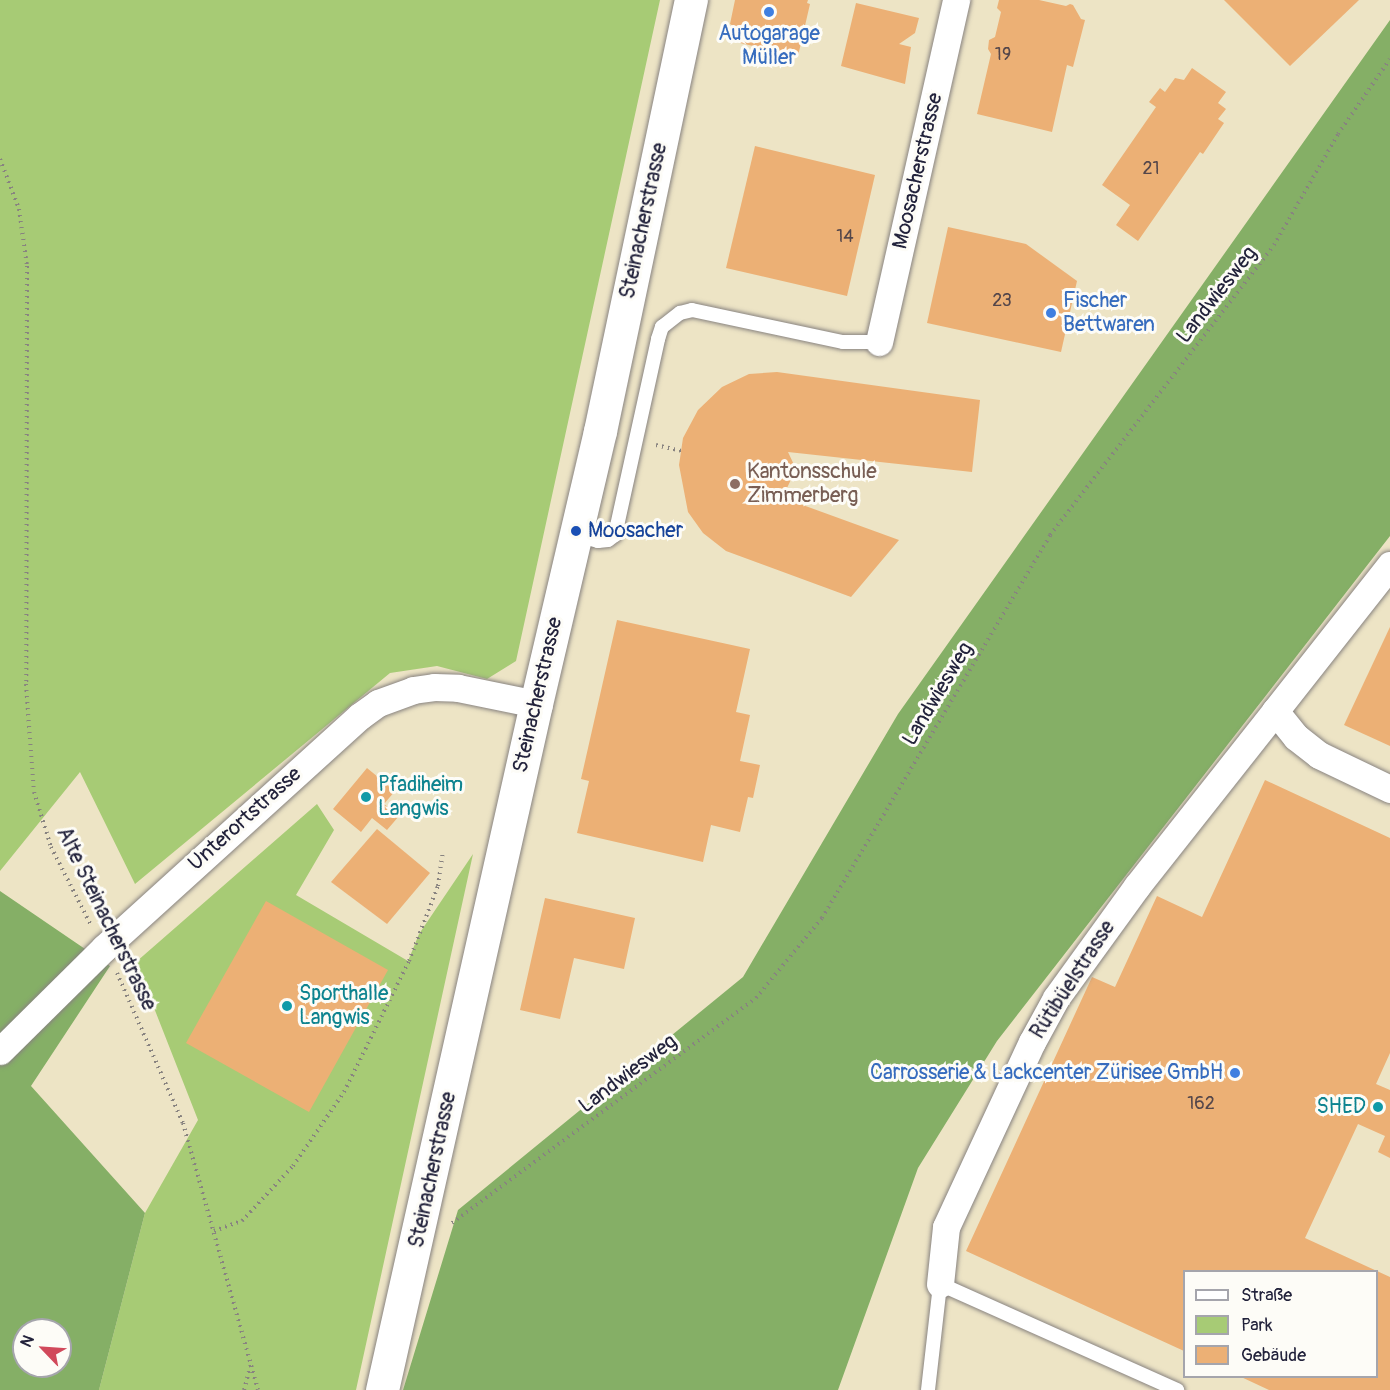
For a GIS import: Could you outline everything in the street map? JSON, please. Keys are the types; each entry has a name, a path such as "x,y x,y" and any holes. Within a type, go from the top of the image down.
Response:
{"street":[{"name":"Steinacherstrasse","path":"382,1390 576,535 691,0"},
{"name":"Moosacherstrasse","path":"879,342 956,0"},
{"name":"Rütibüelstrasse","path":"940,1284 946,1227 1032,1042 1056,998 1137,886 1390,565"},
{"name":"Unterortstrasse","path":"0,1051 104,948 360,716 378,704 413,690 434,687 458,688 536,704"},
{"path":"1275,711 1296,737 1319,755 1390,789"}],"lane":[{"path":"576,535 598,541 608,540 615,535 658,339 662,327 670,319 692,310 843,342 879,342"},
{"path":"928,1390 940,1284 1177,1390"}],"path":[{"name":"Landwiesweg","path":"415,1250 756,998 822,918 1050,535 1274,245 1338,134 1390,59"},
{"name":"Alte Steinacherstrasse","path":"0,159 20,209 27,266 26,684 34,792 51,847 120,978 183,1123 258,1390"},
{"path":"1068,320 1112,329"},
{"path":"214,1232 242,1221 286,1174 344,1092 409,961 438,886 442,852"},
{"path":"244,1390 251,1364"}],"green space":[{"path":"0,0 660,0 516,661 487,679 437,666 390,673 135,884 80,772 0,871"},
{"path":"1390,20 1390,536 997,1041 918,1168 838,1390 403,1390 458,1210 743,977 898,714"},
{"path":"317,804 334,830 296,895 408,961 419,934 473,854 356,1390 99,1390 145,1213 198,1120 136,962"},
{"path":"0,891 110,966 31,1086 145,1213 99,1390 0,1390"}],"building":[{"path":"735,0 808,0 807,3 810,4 798,56 740,43 742,31 730,24"},
{"path":"999,0 1039,0 1066,6 1070,4 1073,5 1081,19 1085,20 1073,67 1067,65 1052,132 977,114 991,54 988,49 989,40 995,37 1001,12 997,8"},
{"path":"1224,0 1359,0 1290,66"},
{"path":"856,3 919,18 915,33 899,44 911,47 905,84 841,66"},
{"path":"1192,68 1226,92 1218,103 1226,109 1218,119 1224,123 1203,154 1200,152 1138,241 1116,225 1130,205 1102,185 1156,107 1149,102 1160,88 1165,92 1175,78 1184,80"},
{"path":"755,146 875,175 847,296 726,268"},
{"path":"948,227 1026,244 1077,281 1061,352 927,323"},
{"name":"Kantonsschule Zimmerberg","path":"777,372 980,400 972,472 788,452 796,469 787,488 778,496 899,540 851,597 726,551 703,533 688,512 679,465 683,438 698,410 722,387 749,374"},
{"path":"617,620 750,649 736,712 750,715 740,761 760,765 753,798 748,797 740,832 711,825 703,862 577,833 589,781 581,779"},
{"path":"1390,627 1390,746 1344,725"},
{"name":"Pfadiheim Langwis","path":"367,768 395,791 384,804 399,816 387,830 372,818 361,832 333,809"},
{"path":"1265,780 1390,838 1390,1053 1376,1084 1390,1090 1390,1158 1378,1152 1385,1136 1358,1124 1305,1238 1375,1270 1183,1270 1183,1351 966,1251 1092,977 1115,987 1157,896 1202,917"},
{"path":"377,829 430,873 387,924 331,882"},
{"path":"545,898 635,918 624,969 574,958 560,1019 520,1010"},
{"name":"Sporthalle Langwis","path":"266,901 388,970 309,1112 186,1043"},
{"path":"1378,1271 1390,1277 1390,1390 1269,1390 1243,1378 1378,1378"}],"place":[{"name":"Autogarage Müller","path":"769,12"},
{"name":"Fischer Bettwaren","path":"1051,313"},
{"name":"Kantonsschule Zimmerberg","path":"735,484"},
{"name":"Moosacher","path":"576,531"},
{"name":"Pfadiheim Langwis","path":"366,797"},
{"name":"Sporthalle Langwis","path":"287,1006"},
{"name":"Carrosserie & Lackcenter Zürisee GmbH","path":"1235,1073"},
{"name":"SHED","path":"1378,1107"}]}
